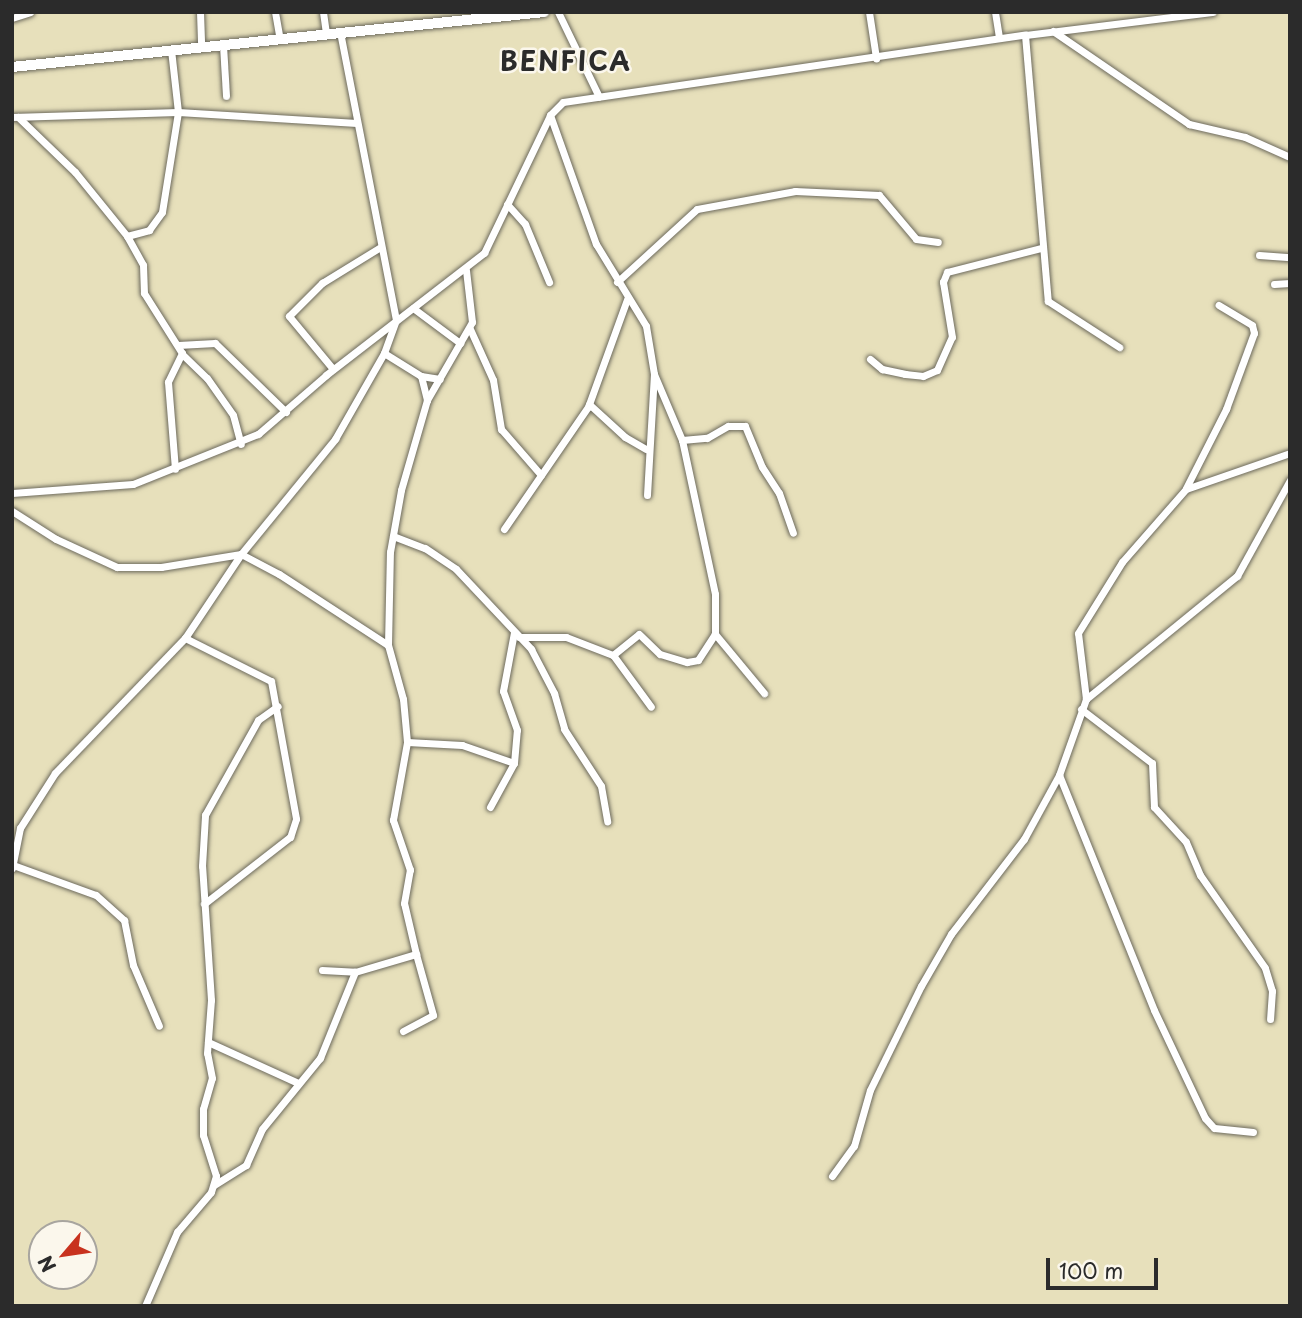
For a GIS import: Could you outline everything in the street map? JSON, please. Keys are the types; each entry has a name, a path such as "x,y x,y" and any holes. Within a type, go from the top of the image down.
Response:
{"main road":[{"path":"12,67 280,39 450,17 544,12"}],"street":[{"path":"12,18 30,12"},
{"path":"200,12 201,47"},
{"path":"275,12 280,39"},
{"path":"323,12 326,33"},
{"path":"558,12 599,97"},
{"path":"869,12 876,58"},
{"path":"995,12 999,38"},
{"path":"12,494 133,484 241,444 286,412 333,369 466,270 484,253 550,115 563,102 999,38 1213,12"},
{"path":"1053,31 1189,124 1245,137 1290,156"},
{"path":"159,1026 133,965 124,919 96,895 13,867 20,828 55,773 185,638 241,554 335,439 384,353 396,320 379,248 340,32"},
{"path":"1025,35 1041,248 1048,301 1054,308 1098,329 1119,347"},
{"path":"223,45 226,96"},
{"path":"127,236 149,230 162,212 178,112 171,50"},
{"path":"15,117 178,112 357,123"},
{"path":"550,115 574,192 617,282 646,326 654,374 682,440 715,594 715,634 698,660 687,662 660,653 639,634 613,655"},
{"path":"15,117 75,172 127,236 143,265 144,293 183,355 207,378 233,415 241,444"},
{"path":"617,282 697,209 795,191 879,195 916,239 938,242"},
{"path":"508,204 525,224 549,282"},
{"path":"333,369 289,316 322,283 379,248"},
{"path":"870,359 882,369 905,374 923,376 937,370 952,337 943,282 947,272 1041,248"},
{"path":"1259,255 1290,257"},
{"path":"466,270 470,329 493,380 501,429 541,475"},
{"path":"1274,284 1290,283"},
{"path":"504,529 589,404 627,299"},
{"path":"1086,699 1078,633 1122,562 1186,489 1226,409 1254,333 1246,320 1219,306"},
{"path":"413,308 460,343"},
{"path":"403,1031 433,1015 404,904 410,870 393,820 407,742 403,699 388,645 393,536 401,490 428,400 470,329"},
{"path":"178,345 215,343 286,412"},
{"path":"384,353 421,376 440,379"},
{"path":"175,469 168,382 183,355"},
{"path":"647,495 646,449 654,374"},
{"path":"421,376 428,400"},
{"path":"589,404 625,437 646,449"},
{"path":"682,440 707,438 728,426 745,426 758,460 779,493 793,533"},
{"path":"1186,489 1290,453"},
{"path":"832,1177 854,1146 870,1090 921,986 951,934 1024,839 1059,775 1086,699 1232,581 1290,480"},
{"path":"12,511 45,533 117,567 161,567 241,554 279,574 388,645"},
{"path":"393,536 425,548 456,569 539,661 554,693 564,729 601,786 607,821"},
{"path":"517,634 566,637 613,655 651,707"},
{"path":"490,807 514,763 517,730 503,691 517,634"},
{"path":"715,634 764,693"},
{"path":"185,638 264,676 274,687 296,819 293,831 204,904"},
{"path":"214,1185 203,1135 203,1109 212,1078 208,1042 211,1000 204,904 203,829 208,808 258,720 278,706"},
{"path":"1081,709 1152,762 1154,807 1186,842 1200,875 1265,968 1272,991 1270,1019"},
{"path":"407,742 462,745 514,763"},
{"path":"1059,775 1154,1010 1205,1118 1214,1128 1253,1132"},
{"path":"322,970 355,972 416,954"},
{"path":"145,1306 177,1232 214,1185 246,1165 259,1133 328,1045 355,972"},
{"path":"208,1042 298,1083"}],"district":[{"name":"BENFICA","path":"566,61"}]}
